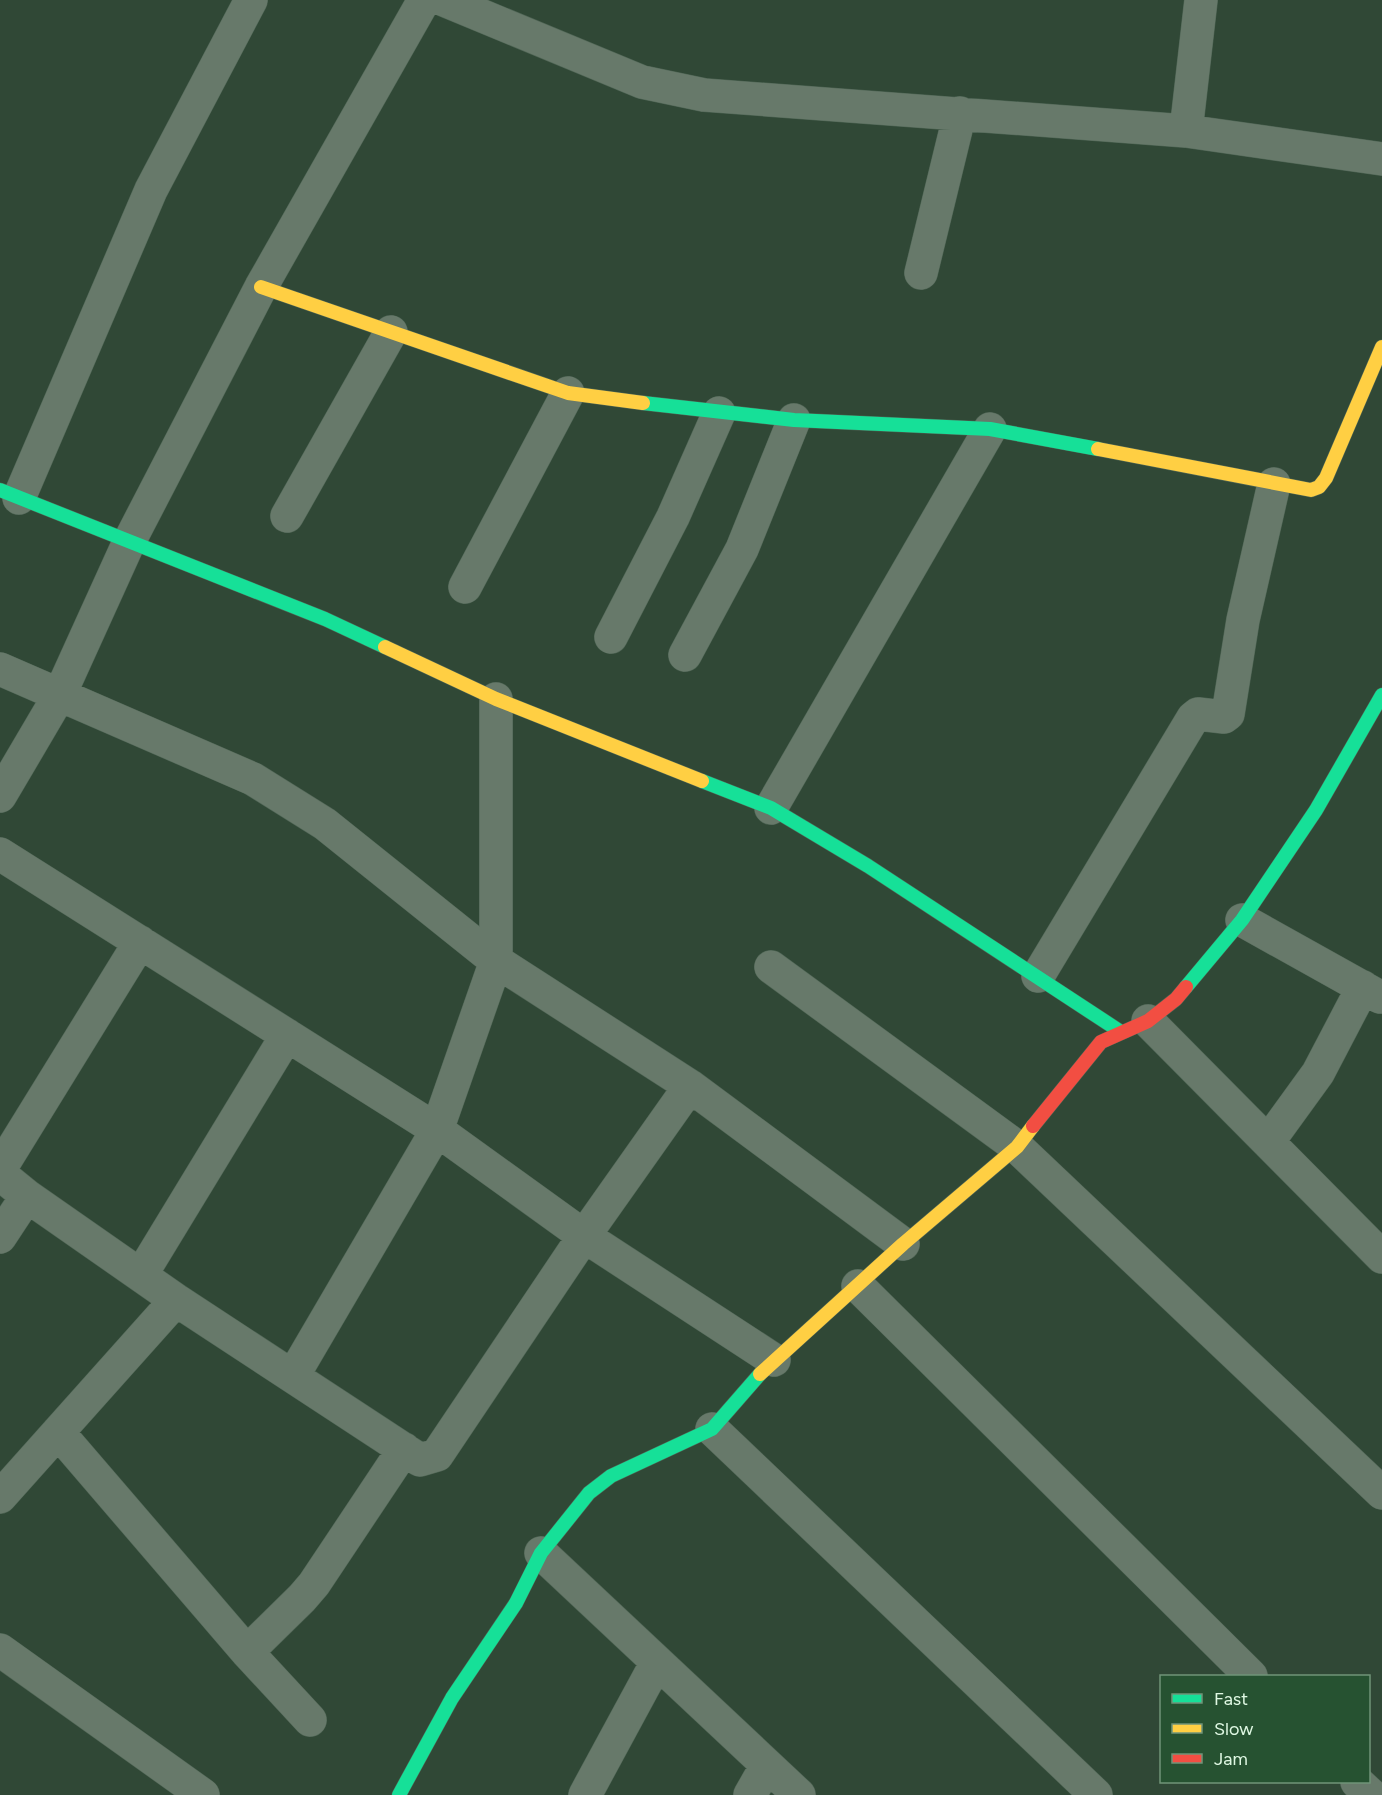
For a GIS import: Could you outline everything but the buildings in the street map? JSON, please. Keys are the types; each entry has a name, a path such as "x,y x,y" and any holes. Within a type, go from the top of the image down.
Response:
{"street":[{"path":"251,0 151,190 10,494 325,619 496,699 771,808 868,866 1038,976 1135,1026 1268,1142 1382,1257"},
{"path":"0,796 60,694 129,542 261,287 424,0"},
{"path":"444,0 642,82 704,95 1186,131 1382,159"},
{"path":"1186,131 1201,0"},
{"path":"921,273 960,113"},
{"path":"261,287 568,393 719,413 794,420 990,429 1311,490 1319,487 1326,478 1382,347"},
{"path":"287,516 391,332"},
{"path":"465,587 568,393"},
{"path":"611,637 673,517 719,413"},
{"path":"685,656 742,549 794,420"},
{"path":"771,808 990,429"},
{"path":"1038,976 1193,718 1198,714 1224,717 1228,714 1243,620 1274,483"},
{"path":"0,669 253,778 325,824 496,961 690,1086 903,1244"},
{"path":"400,1795 452,1698 516,1604 541,1553 589,1493 611,1476 712,1429 774,1360 903,1244 1017,1147 1101,1042 1135,1026 1176,999 1242,920 1316,810 1382,695"},
{"path":"293,1376 437,1130 496,961 496,699"},
{"path":"0,854 437,1130 584,1236 774,1360"},
{"path":"1242,920 1372,992 1268,1142"},
{"path":"140,942 0,1172 27,1196 176,1300 420,1460 437,1455 584,1236 690,1086"},
{"path":"771,967 1017,1147 1382,1493"},
{"path":"141,1275 287,1035"},
{"path":"0,1237 27,1196"},
{"path":"858,1286 1249,1675"},
{"path":"0,1497 176,1300"},
{"path":"712,1429 1096,1795"},
{"path":"58,1432 247,1652 310,1720"},
{"path":"247,1652 314,1584 404,1449"},
{"path":"541,1553 799,1795"},
{"path":"0,1650 202,1795"},
{"path":"585,1795 657,1662"},
{"path":"750,1795 767,1766"},
{"path":"1358,1783 1371,1795"}],"traffic: fast":[{"path":"643,403 794,420 990,429 1098,449"},
{"path":"0,490 325,619 385,647"},
{"path":"1186,987 1242,920 1316,810 1382,695"},
{"path":"702,781 771,808 868,866 1121,1032"},
{"path":"399,1795 452,1698 516,1603 541,1553 589,1493 611,1476 712,1429 760,1374"}],"traffic: slow":[{"path":"261,287 568,393 643,403"},
{"path":"1098,449 1311,490 1319,487 1326,478 1382,347"},
{"path":"385,647 496,699 702,781"},
{"path":"760,1374 903,1244 1017,1147 1033,1126"}],"traffic: jam":[{"path":"1033,1126 1101,1042 1148,1021 1176,999 1186,987"}]}
